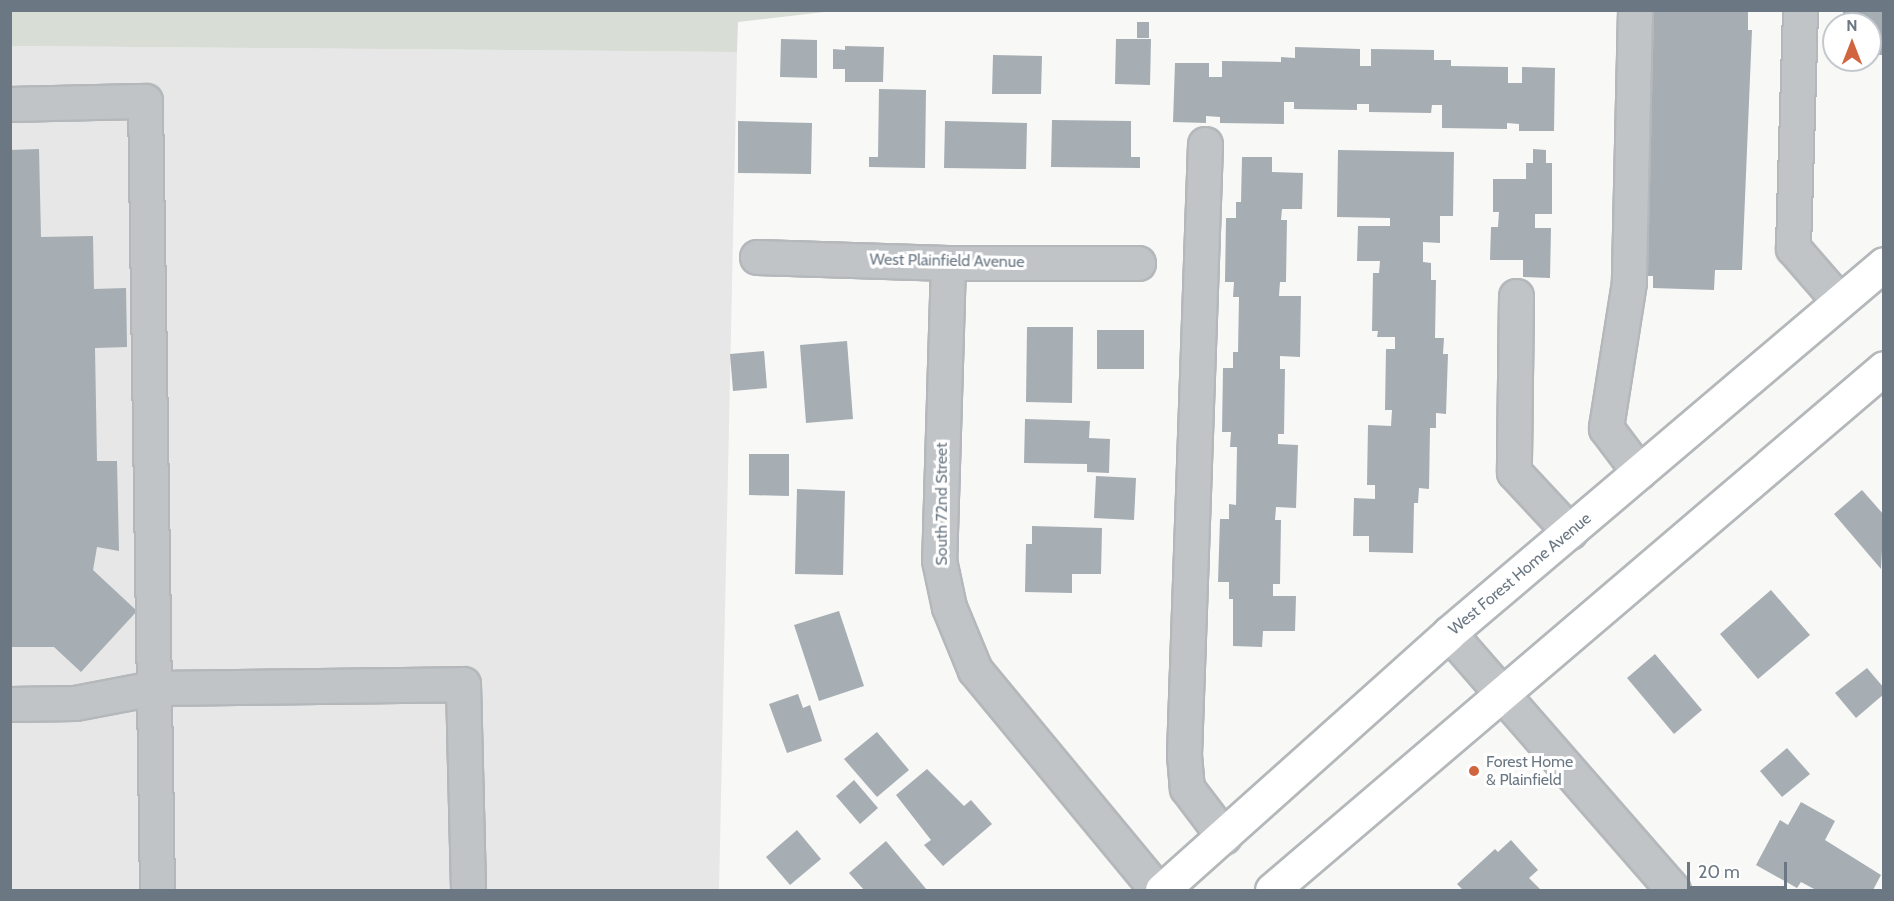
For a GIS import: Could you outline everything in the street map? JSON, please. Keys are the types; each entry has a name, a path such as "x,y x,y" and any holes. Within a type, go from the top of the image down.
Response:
{"main road":[{"name":"West Forest Home Avenue","path":"1162,891 1449,633 1884,264"},
{"path":"1272,891 1502,691 1884,368"}],"street":[{"path":"1635,10 1629,282 1606,428 1640,472"},
{"path":"1800,10 1793,248 1839,301"},
{"path":"10,104 145,101 157,891"},
{"path":"1205,144 1184,755 1187,788 1224,837"},
{"name":"West Plainfield Avenue","path":"757,257 948,263 1138,263"},
{"name":"South 72nd Street","path":"948,263 939,560 949,607 975,670 1157,891"},
{"path":"1516,296 1514,472 1570,532"},
{"path":"1449,633 1502,691 1673,891"},
{"path":"10,704 75,703 154,688 463,684 468,891"}],"shaded area":[{"path":"11,10 833,11 738,22 737,52 11,46"},
{"path":"11,46 737,52 719,890 11,890"}],"building":[{"path":"1646,10 1748,10 1748,30 1752,30 1742,270 1715,270 1714,290 1653,288 1653,276 1640,276"},
{"path":"1843,10 1884,10 1884,55 1882,55 1882,12 1843,12"},
{"path":"1137,22 1149,22 1149,38 1137,38"},
{"path":"781,39 817,40 817,78 780,77"},
{"path":"1116,39 1151,39 1150,85 1115,84"},
{"path":"845,46 884,47 883,82 845,82 845,69 833,69 833,49 845,50"},
{"path":"1295,47 1360,49 1360,66 1371,66 1371,49 1434,50 1434,60 1451,60 1451,66 1508,67 1508,83 1522,83 1522,67 1555,68 1554,131 1519,131 1519,124 1507,123 1507,129 1442,128 1442,105 1432,105 1431,113 1369,112 1369,104 1357,104 1357,110 1294,109 1294,102 1284,102 1284,124 1220,123 1220,117 1206,116 1206,123 1173,122 1175,63 1209,63 1209,77 1222,77 1222,61 1281,62 1281,57 1295,58"},
{"path":"993,55 1042,56 1041,94 992,94"},
{"path":"879,89 926,90 925,168 869,167 869,157 878,157"},
{"path":"1052,120 1131,121 1131,157 1140,157 1140,168 1051,167"},
{"path":"738,121 812,123 811,174 738,173"},
{"path":"945,121 1027,123 1026,169 944,168"},
{"path":"39,149 41,237 93,236 94,289 126,288 127,347 95,348 97,461 117,461 119,551 97,547 93,570 137,611 81,672 54,647 10,647 10,150"},
{"path":"1533,149 1546,150 1546,163 1552,163 1552,214 1535,214 1535,228 1551,228 1550,278 1523,277 1523,260 1490,260 1491,227 1498,227 1499,212 1493,212 1493,179 1526,179 1526,163 1533,163"},
{"path":"1338,150 1454,152 1453,216 1440,216 1440,243 1423,242 1423,262 1431,263 1431,280 1436,280 1435,338 1444,338 1443,354 1448,354 1446,414 1436,413 1436,428 1430,428 1429,489 1419,488 1418,503 1414,503 1413,553 1369,552 1369,536 1353,536 1354,498 1375,499 1375,485 1367,485 1368,425 1391,426 1392,410 1385,410 1386,349 1395,349 1395,337 1377,337 1378,331 1372,331 1373,273 1379,273 1380,261 1357,261 1358,226 1390,226 1390,218 1337,217"},
{"path":"1242,157 1272,157 1272,172 1303,173 1302,209 1282,209 1281,220 1287,220 1286,282 1280,282 1279,296 1301,296 1300,357 1280,356 1280,369 1285,369 1284,434 1278,434 1278,444 1298,445 1296,508 1276,507 1275,520 1281,520 1280,584 1273,584 1273,596 1296,596 1295,631 1263,631 1262,647 1233,646 1233,599 1229,599 1229,582 1218,582 1220,519 1229,519 1229,504 1236,505 1237,447 1230,447 1231,432 1222,432 1223,368 1233,368 1233,352 1238,352 1239,297 1233,297 1234,282 1225,282 1226,218 1236,218 1236,202 1241,202"},
{"path":"1027,327 1073,327 1072,403 1026,402"},
{"path":"1097,330 1144,330 1144,369 1097,369"},
{"path":"847,341 853,419 806,423 800,345"},
{"path":"764,351 767,388 733,391 730,354"},
{"path":"1025,419 1090,421 1089,438 1110,439 1109,473 1087,472 1087,464 1024,463"},
{"path":"749,454 789,454 789,496 749,495"},
{"path":"1096,476 1136,478 1134,520 1094,518"},
{"path":"797,489 845,491 843,575 795,574"},
{"path":"1862,490 1884,515 1881,569 1834,514"},
{"path":"1032,526 1102,528 1101,574 1072,574 1072,593 1025,592 1026,544 1032,544"},
{"path":"1771,590 1810,635 1758,679 1720,634"},
{"path":"839,611 864,686 819,701 794,625"},
{"path":"1655,654 1702,710 1674,734 1627,678"},
{"path":"1867,668 1884,688 1884,694 1856,718 1835,693"},
{"path":"798,694 803,708 810,705 822,741 787,753 769,704"},
{"path":"877,732 909,770 877,797 844,759"},
{"path":"1787,748 1810,774 1782,797 1760,771"},
{"path":"927,769 964,806 971,800 992,824 943,866 924,845 931,840 896,795"},
{"path":"854,780 878,808 860,824 836,796"},
{"path":"1801,802 1835,821 1825,840 1881,875 1873,890 1816,890 1801,882 1797,888 1756,865 1780,820 1788,825"},
{"path":"797,830 821,859 790,885 766,857"},
{"path":"1511,840 1538,870 1529,878 1541,890 1463,890 1457,884 1495,849 1498,852"},
{"path":"886,841 927,890 864,890 849,873"}],"place":[{"name":"Forest Home & Plainfield","path":"1474,771"}]}
